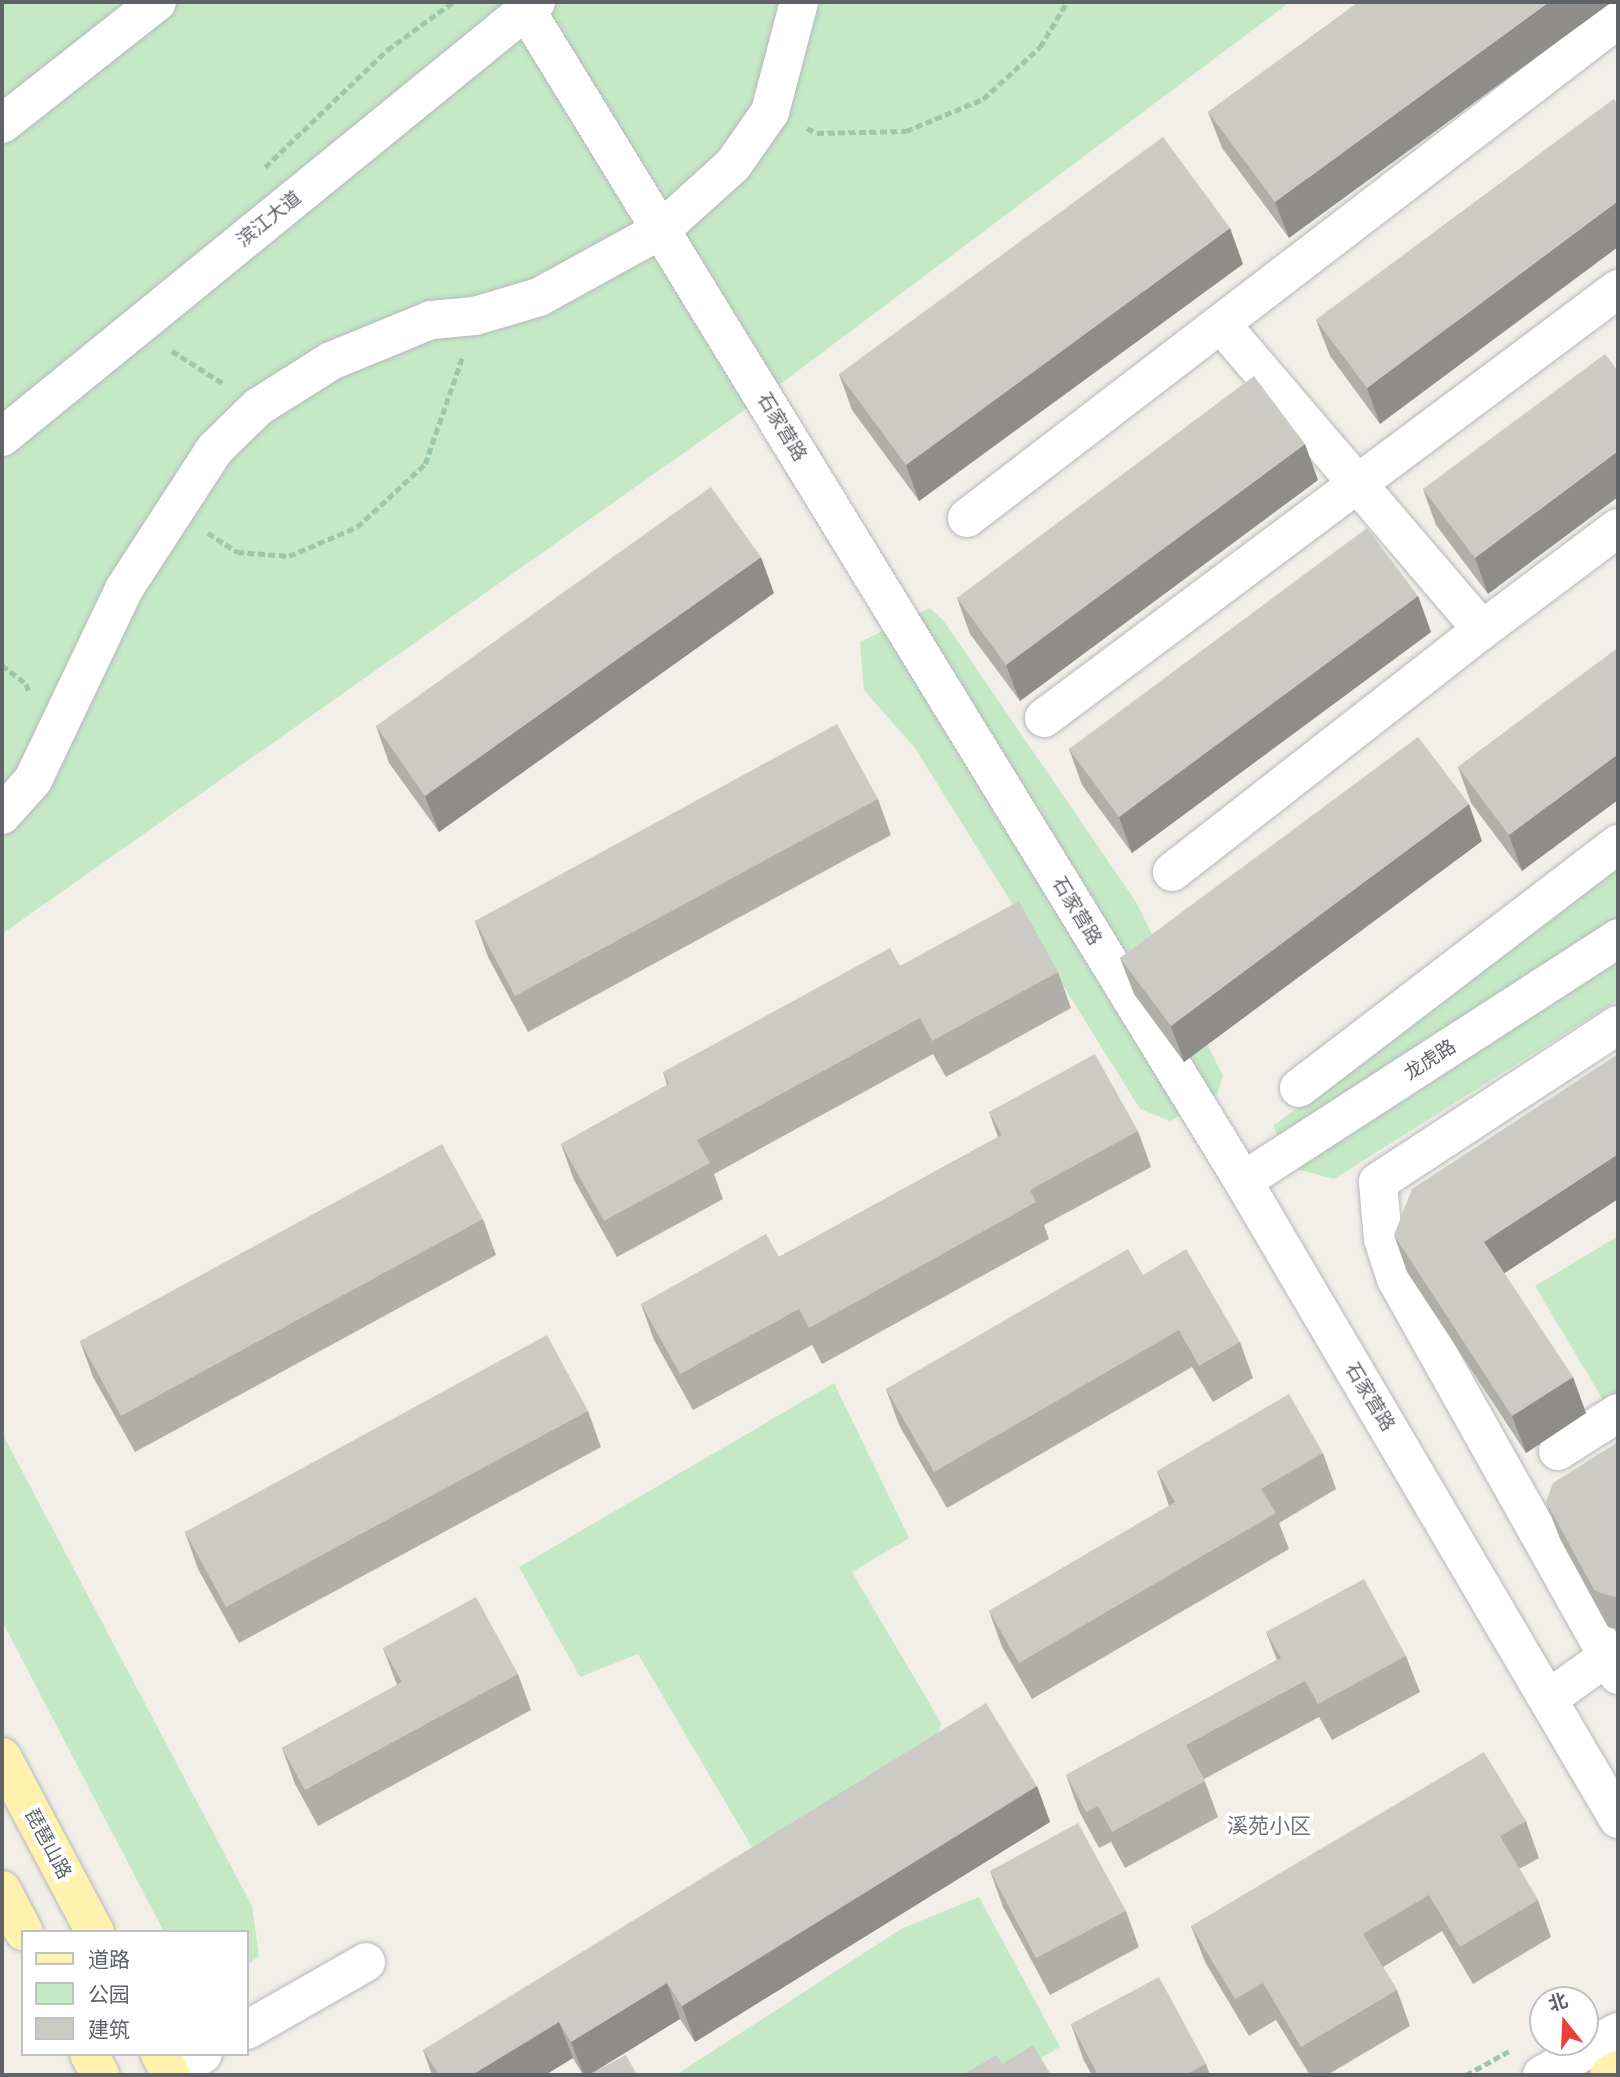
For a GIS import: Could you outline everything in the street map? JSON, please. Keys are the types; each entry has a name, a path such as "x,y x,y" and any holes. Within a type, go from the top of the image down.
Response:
{"main road":[{"name":"琵琶山路","path":"2,1756 94,1930"},
{"path":"2,1890 23,1930"},
{"path":"90,2056 100,2075"},
{"path":"1609,2075 1618,2070"}],"street":[{"path":"2,124 157,2"},
{"path":"2,815 33,780 124,589 172,510 215,449 258,407 331,361 386,336 431,320 475,316 539,297 662,230 733,165 770,112 799,2"},
{"name":"石家营路","path":"531,6 662,230 1243,1181 1618,1819"},
{"name":"滨江大道","path":"2,437 531,6"},
{"path":"967,518 1618,19"},
{"path":"1044,718 1359,486 1618,289"},
{"path":"1221,324 1482,630"},
{"path":"1172,872 1482,630 1618,528"},
{"path":"1299,1088 1618,844"},
{"name":"龙虎路","path":"1243,1181 1618,938"},
{"path":"1548,1699 1613,1665 1396,1279 1383,1239 1378,1182 1618,1025"},
{"path":"1558,1451 1618,1413"},
{"path":"248,2029 366,1962"},
{"path":"1542,2075 1618,2032"},
{"path":"167,2068 198,2056"}],"path":[{"path":"256,175 387,50 453,2"},
{"path":"770,112 817,133 906,131 983,99 1040,47 1067,2"},
{"path":"172,510 237,552 289,556 357,527 425,464 475,316"},
{"path":"136,327 258,407"},
{"path":"1466,2075 1521,2044"}],"green space":[{"path":"2,2 1290,2 763,397 2,934"},
{"path":"930,608 943,620 1136,902 1223,1076 1217,1094 1170,1121 1140,1109 915,748 864,690 860,642"},
{"path":"1618,866 1618,1000 1334,1179 1297,1169 1273,1126"},
{"path":"1618,1236 1618,1425 1535,1286"},
{"path":"834,1383 909,1538 852,1572 941,1723 934,1748 753,1849 638,1654 580,1677 519,1567"},
{"path":"2,1433 252,1906 259,1956 248,1964 248,1930 163,1930 2,1621"},
{"path":"979,1897 1060,2047 1011,2075 676,2075 901,1929"}],"building":[{"path":"1359,2 1549,2 1275,202 1208,112"},
{"path":"1614,99 1618,105 1618,201 1367,388 1316,320"},
{"path":"1163,137 1230,228 906,465 839,374"},
{"path":"1605,354 1618,371 1618,451 1475,558 1423,489"},
{"path":"1254,376 1305,444 1006,665 957,598"},
{"path":"711,487 761,557 425,796 376,726"},
{"path":"1367,528 1418,596 1119,817 1069,749"},
{"path":"1618,648 1618,754 1509,835 1458,767"},
{"path":"837,724 878,799 515,996 475,921"},
{"path":"1418,737 1469,804 1171,1026 1120,958"},
{"path":"1019,901 1058,972 932,1041 920,1018 697,1140 710,1163 604,1221 561,1144 669,1084 663,1072 890,948 900,966"},
{"path":"1095,1054 1138,1131 1030,1190 1036,1202 809,1328 799,1309 680,1374 641,1304 766,1234 779,1257 1002,1135 989,1112"},
{"path":"1618,1054 1618,1154 1484,1242 1573,1377 1512,1416 1394,1235 1412,1189"},
{"path":"442,1144 483,1219 121,1416 80,1341"},
{"path":"1128,1249 1143,1275 1186,1249 1240,1342 1199,1366 1179,1330 934,1472 886,1389"},
{"path":"547,1335 588,1411 226,1607 185,1532"},
{"path":"1289,1394 1323,1453 1261,1489 1276,1513 1019,1663 989,1611 1175,1502 1157,1471"},
{"path":"1618,1442 1618,1598 1595,1591 1546,1502 1553,1483"},
{"path":"1364,1579 1406,1656 1318,1704 1305,1681 1186,1745 1205,1781 1112,1832 1098,1806 1086,1812 1066,1775 1281,1658 1266,1632"},
{"path":"476,1597 518,1674 305,1790 282,1748 402,1682 383,1648"},
{"path":"986,1703 1037,1786 682,2006 667,1983 571,2042 559,2022 472,2075 439,2075 423,2050"},
{"path":"1484,1752 1526,1821 1500,1836 1538,1900 1460,1947 1429,1895 1363,1934 1397,1990 1301,2047 1263,1983 1235,1999 1191,1926"},
{"path":"1078,1823 1126,1911 1036,1958 990,1871"},
{"path":"1159,1977 1206,2064 1185,2075 1098,2075 1071,2024"},
{"path":"1033,2045 1051,2075 962,2075 997,2055 1002,2064"},
{"path":"626,2055 637,2075 588,2075"}],"district":[{"name":"溪苑小区","path":"1269,1826"}]}
